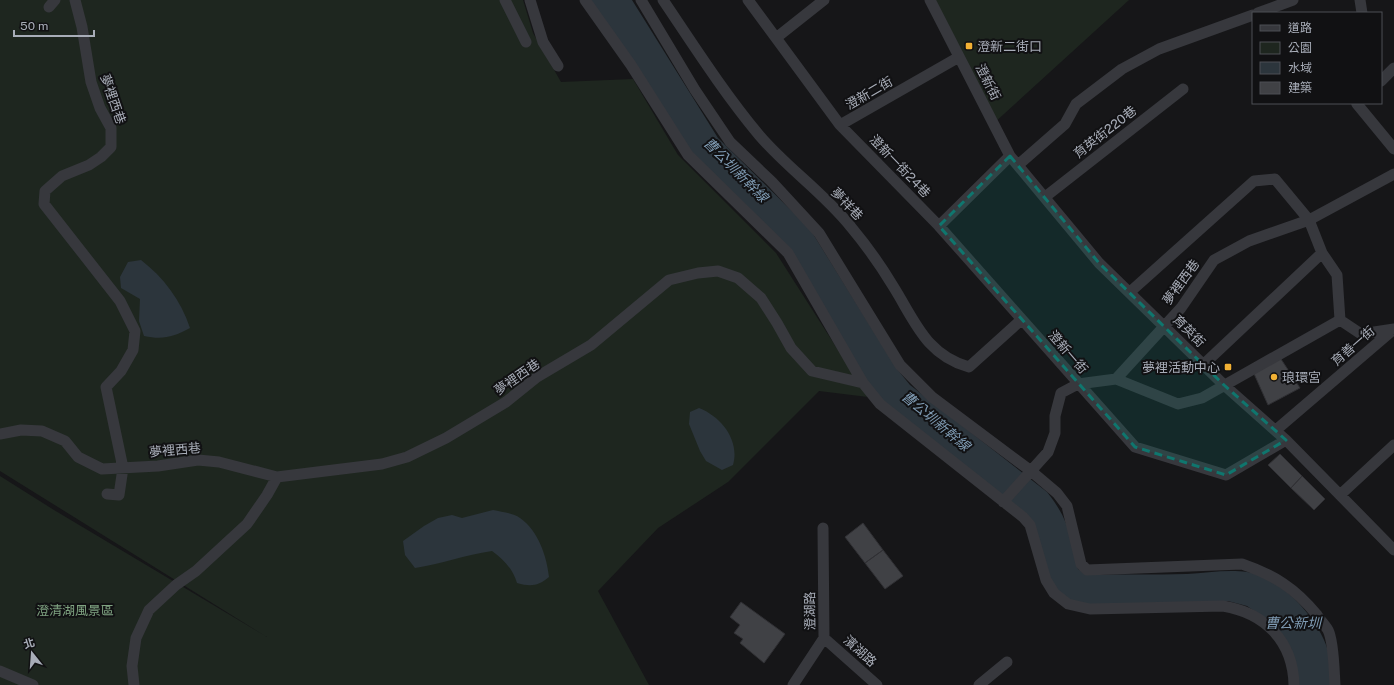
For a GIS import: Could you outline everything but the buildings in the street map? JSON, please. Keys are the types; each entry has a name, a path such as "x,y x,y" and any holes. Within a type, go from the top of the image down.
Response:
{"street":[{"name":"夢裡西巷","path":"75,0 82,27 91,82 100,108 111,128 111,147 101,157 89,165 62,176 45,191 44,204 120,301 135,331 133,350 121,371 106,387 123,468 118,495 106,494"},
{"path":"505,0 526,42"},
{"path":"530,0 543,42 558,66"},
{"path":"585,0 631,65 688,155 788,253 863,384 880,404 1030,525 1046,580 1054,594 1068,604 1090,609 1223,606 1240,609 1262,622 1281,640 1289,654 1294,672 1294,685"},
{"path":"641,0 695,90 730,142 772,182 819,233 900,365 932,397 1031,471 1057,493 1067,506 1081,564 1087,570 1242,564 1261,570 1286,584 1307,604 1328,631 1334,663 1335,685"},
{"name":"夢祥巷","path":"663,0 717,81 760,136 851,226 893,286 913,320 932,346 953,362 969,367 1021,320"},
{"name":"澄新二街","path":"748,0 840,125 959,57"},
{"path":"776,38 824,0"},
{"name":"澄新街","path":"930,0 1010,156"},
{"path":"1261,12 1293,0"},
{"path":"1360,0 1362,12"},
{"path":"1018,165 1065,124 1076,104 1122,69 1159,49 1252,15"},
{"path":"1382,79 1394,68"},
{"name":"育英街220巷","path":"1044,197 1183,89"},
{"path":"1358,104 1394,149"},
{"name":"澄新一街24巷","path":"840,125 939,226"},
{"path":"939,226 1010,156"},
{"name":"育英街","path":"1010,156 1099,263 1224,385 1276,430 1394,550"},
{"name":"夢裡西巷","path":"1116,379 1180,308 1214,260 1249,242 1309,220 1394,174"},
{"name":"夢裡西巷","path":"1130,292 1254,180 1274,179 1309,220 1322,253 1337,275 1340,320"},
{"name":"澄新一街","path":"939,226 1135,447 1226,475 1286,440"},
{"path":"1203,365 1322,253"},
{"name":"夢裡西巷","path":"0,434 21,430 42,431 65,441 78,457 102,469 198,460 219,462 277,477 382,464 407,457 420,451 472,423 506,402 537,377 591,345 669,280 698,273 718,271 738,278 761,298 777,323 790,348 812,371 863,384"},
{"path":"1003,502 1048,452 1055,433 1055,416 1061,393 1078,384 1116,379 1178,404 1202,398 1340,320 1361,334 1394,329"},
{"name":"育善一街","path":"1276,430 1394,329"},
{"path":"1340,495 1394,445"},
{"path":"134,685 132,666 136,638 148,610 176,585 196,571 246,524 267,495 277,477"},
{"name":"澄湖路","path":"793,685 824,638 823,528"},
{"name":"濱湖路","path":"824,638 877,685"},
{"path":"979,685 1007,662"},
{"path":"0,671 33,685"}],"highlighted area":[{"path":"1010,156 1099,263 1224,385 1286,440 1226,475 1135,447 939,226"}],"green space":[{"name":"澄清湖風景區","path":"0,0 523,0 533,33 561,82 633,79 678,155 776,253 868,397 819,391 728,482 658,528 598,591 649,685 0,685 0,476 54,510 267,637 0,471"},
{"path":"928,0 1129,0 993,124"}],"water":[{"name":"曹公新圳","path":"590,0 632,0 718,138 810,229 897,369 910,385 1047,492 1060,510 1068,528 1078,569 1087,575 1187,574 1234,571 1253,573 1262,576 1273,582 1294,598 1313,620 1326,643 1329,655 1330,685 1297,685 1295,664 1291,648 1263,617 1247,606 1228,601 1090,607 1069,601 1048,580 1030,522 884,405 865,380 796,259 690,154"},
{"path":"141,260 157,274 170,290 182,308 190,328 168,337 157,338 144,336 139,321 140,299 121,288 120,277 128,262"},
{"path":"699,408 715,417 727,431 734,447 733,465 722,470 706,461 700,451 689,424 690,412"},
{"path":"493,510 517,516 532,529 544,553 549,577 534,585 517,583 508,565 492,551 415,568 405,555 403,541 438,518 452,515 462,518"}],"place":[{"name":"澄新二街口","path":"969,46"},
{"name":"夢裡活動中心","path":"1228,367"},
{"name":"琅環宮","path":"1274,377"}],"water label":[{"name":"曹公圳新幹線","path":"736,170"},
{"name":"曹公圳新幹線","path":"936,421"}]}
